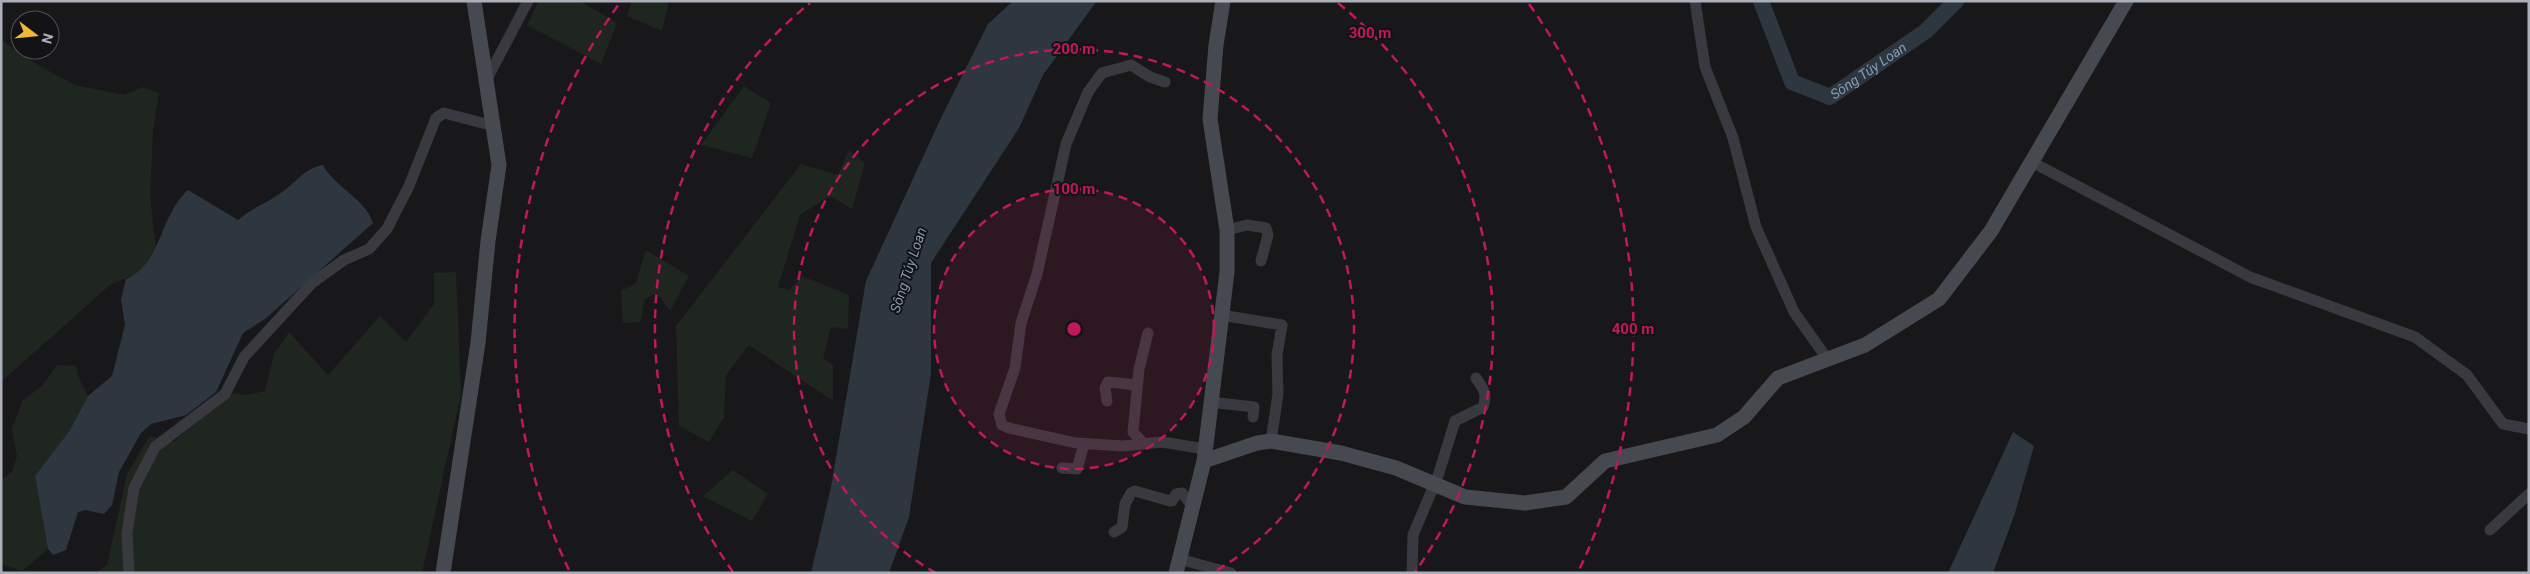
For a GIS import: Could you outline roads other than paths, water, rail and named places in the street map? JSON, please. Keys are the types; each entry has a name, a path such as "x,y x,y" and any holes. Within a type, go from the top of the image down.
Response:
{"street":[{"path":"443,573 478,343 488,241 499,165 474,1"},
{"path":"487,78 528,1"},
{"path":"1223,1 1216,45 1210,119 1227,230 1227,272 1205,455 1177,566 1231,573"},
{"path":"1695,1 1705,66 1732,138 1756,227 1794,312 1828,360"},
{"path":"1165,82 1150,77 1131,65 1102,73 1088,92 1066,144 1037,274 1020,322 1015,368 999,414 1002,425 1084,444 1123,446 1173,442 1205,455 1272,441 1341,453 1396,468 1465,497 1525,503 1566,497 1606,461 1718,435 1744,417 1778,378 1865,345 1939,299 1991,231 2126,1"},
{"path":"129,573 127,533 134,488 154,447 225,394 244,358 312,283 344,260 369,249 387,229 409,186 436,118 444,113 494,126"},
{"path":"2032,162 2250,276 2415,337 2467,375 2503,424 2529,429"},
{"path":"1227,230 1247,225 1269,225 1261,261"},
{"path":"1221,315 1282,325 1277,355 1278,394 1272,441"},
{"path":"1143,443 1133,432 1139,368 1148,333"},
{"path":"1412,573 1413,535 1438,476 1456,419 1483,407 1485,402 1485,391 1476,378"},
{"path":"1107,401 1105,388 1108,382 1137,385"},
{"path":"1210,402 1254,407 1253,417"},
{"path":"1062,468 1077,469 1084,444"},
{"path":"1114,532 1122,527 1126,504 1131,493 1135,492 1170,502 1176,494 1182,493 1192,506"},
{"path":"2490,530 2529,494"}],"water":[{"path":"1013,1 1100,1 1096,2 1043,75 1019,128 931,263 931,373 909,517 889,573 811,573 831,487 866,281 940,120 988,24"},
{"path":"323,165 328,173 357,200 369,214 373,223 265,319 243,333 216,392 186,415 151,424 141,433 119,472 112,505 104,514 86,510 78,512 66,550 53,555 48,549 35,476 70,430 88,396 112,376 125,325 121,299 126,279 138,272 147,262 178,201 188,190 238,220 284,191 305,173"},
{"path":"2013,432 2034,446 2015,513 1993,573 1948,573"}],"waterway":[{"name":"Sông Túy Loan","path":"1761,1 1792,82 1830,97 1926,31 1956,1"}]}
